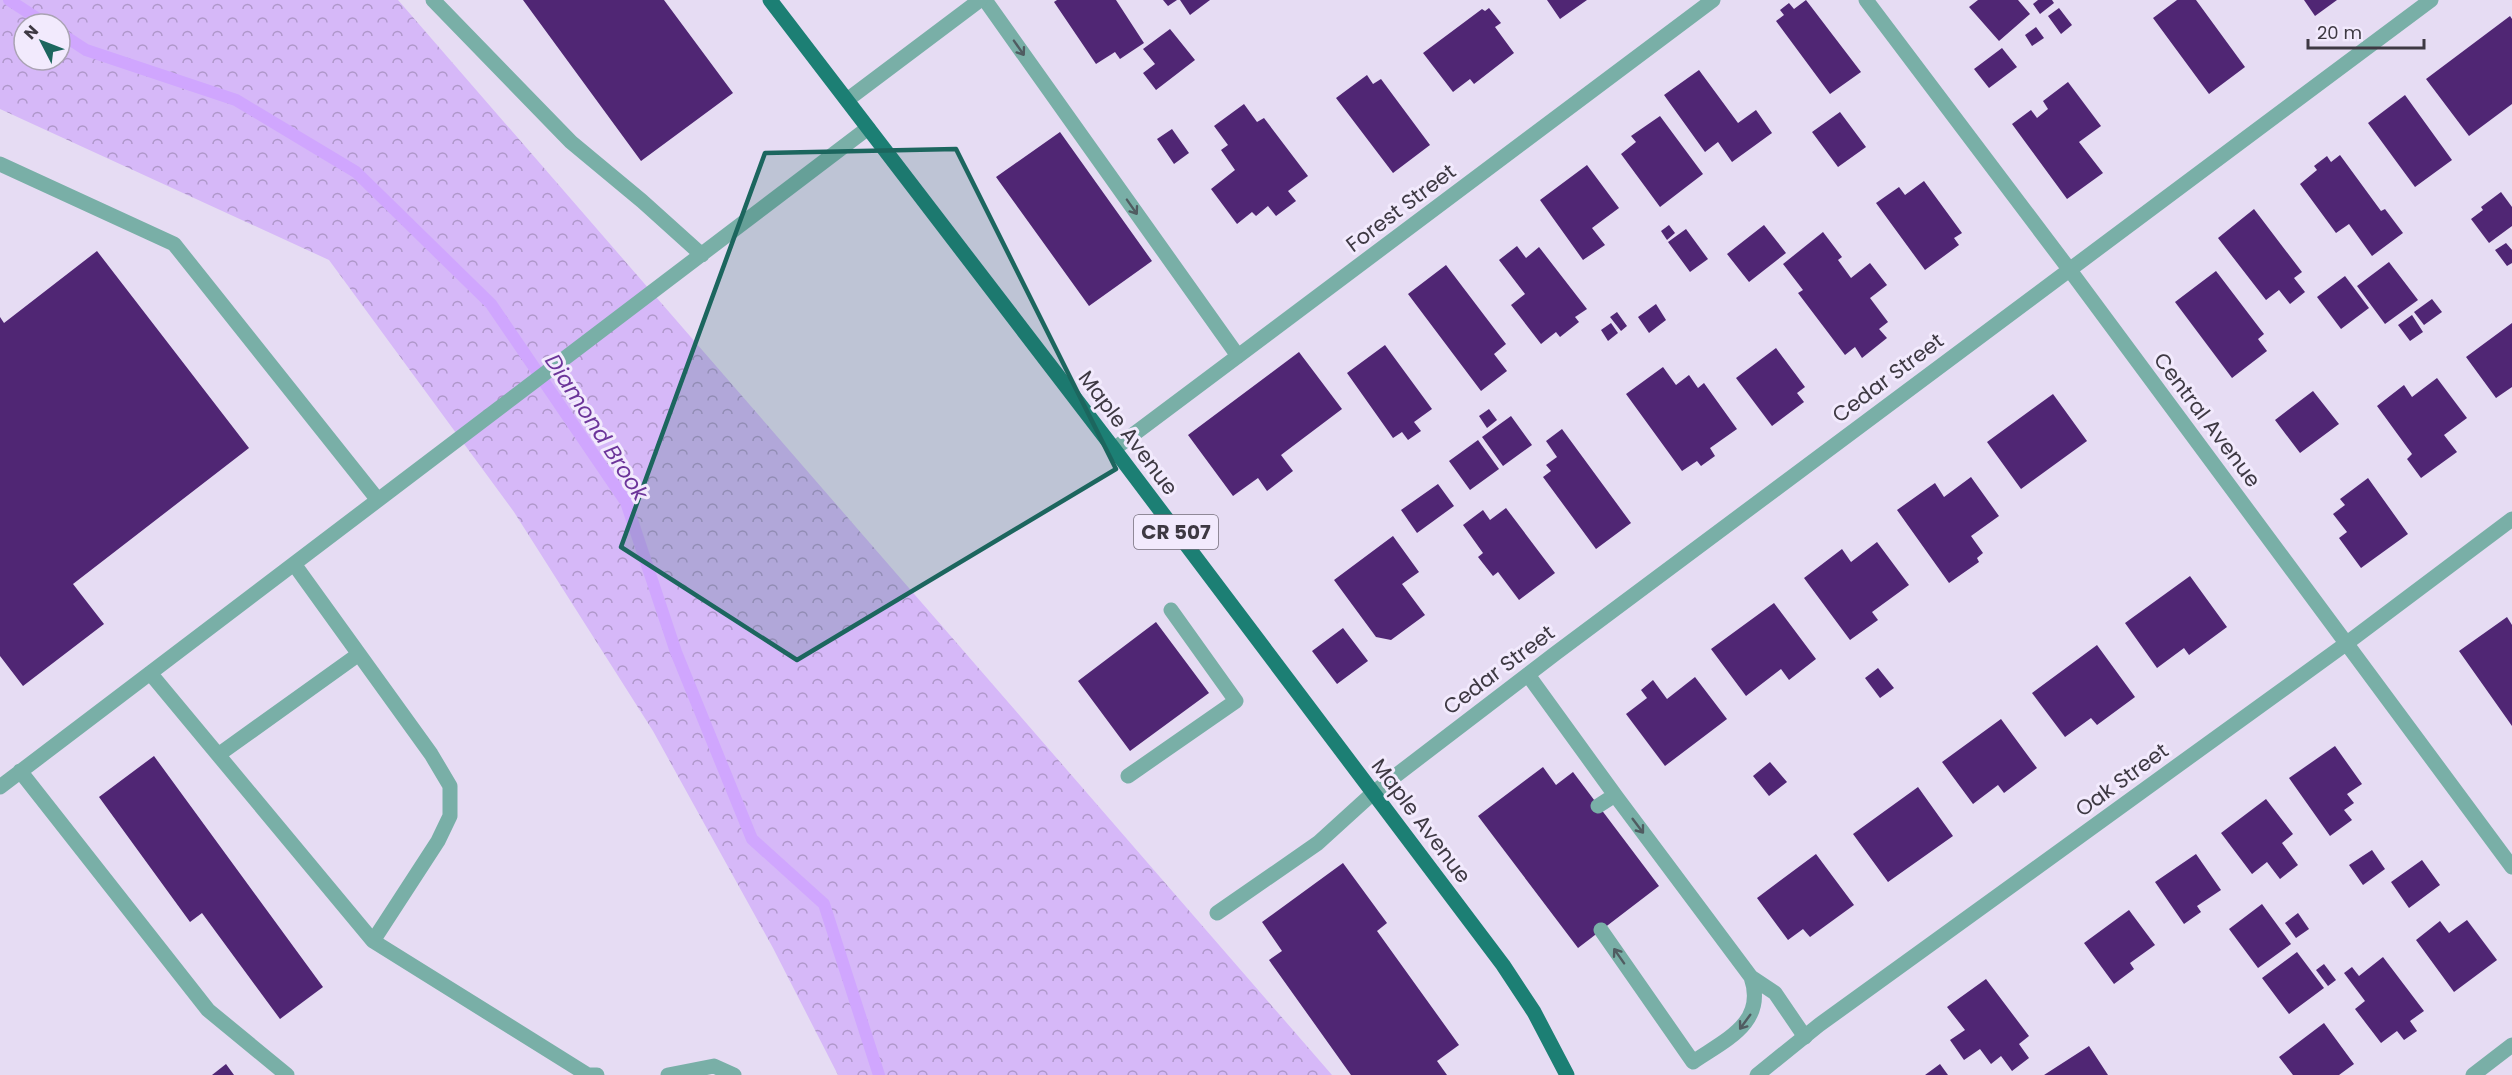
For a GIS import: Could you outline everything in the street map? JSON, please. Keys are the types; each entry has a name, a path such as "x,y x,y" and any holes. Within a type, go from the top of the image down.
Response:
{"main road":[{"name":"Maple Avenue","path":"770,0 1114,449 1503,965 1534,1012 1567,1075"}],"street":[{"path":"433,0 571,142 702,255"},
{"path":"847,100 980,0"},
{"path":"985,0 1238,356"},
{"name":"Forest Street","path":"1114,449 1713,0"},
{"name":"Central Avenue","path":"1866,0 2069,269 2512,867"},
{"name":"Cedar Street","path":"1217,913 1318,843 1373,793 1528,675 2431,0"},
{"path":"0,787 868,128"},
{"path":"0,164 174,244 378,500"},
{"name":"Oak Street","path":"1756,1075 2347,643 2512,519"},
{"path":"294,564 431,754 450,786 450,816 438,840 373,941"},
{"path":"1128,776 1236,701 1171,610"},
{"path":"218,755 359,654"},
{"path":"150,673 373,941 588,1075 597,1075"},
{"path":"1528,675 1751,977 1755,989 1750,1017 1740,1030 1693,1062 1601,930"},
{"path":"20,771 208,1010 287,1075"},
{"path":"1598,806 1615,795"},
{"path":"1751,977 1775,993 1805,1037"},
{"path":"2473,1075 2512,1046"},
{"path":"668,1075 714,1066 734,1075"}],"highlighted area":[{"path":"956,149 1116,469 797,660 621,547 765,153"}],"green space":[{"path":"0,0 398,0 1332,1075 838,1075 773,948 653,731 514,512 329,260 0,109"}],"building":[{"path":"523,0 664,0 733,93 641,161"},
{"path":"1057,0 1116,0 1144,43 1120,59 1115,52 1096,64 1054,2"},
{"path":"1163,0 1177,0 1168,6"},
{"path":"1180,0 1210,0 1190,15"},
{"path":"1547,0 1587,0 1560,19"},
{"path":"1806,0 1861,72 1830,94 1776,21 1784,15 1780,10 1789,3 1794,9"},
{"path":"1978,0 2018,0 2030,14 1999,41 1969,7"},
{"path":"2038,0 2052,0 2054,3 2040,14 2033,4"},
{"path":"2177,0 2196,0 2245,67 2209,94 2153,18"},
{"path":"2304,0 2337,0 2315,16"},
{"path":"1489,8 1501,23 1495,27 1514,53 1474,84 1470,79 1453,92 1423,53 1482,9 1485,11"},
{"path":"2059,8 2072,25 2061,34 2048,16"},
{"path":"2510,16 2512,19 2512,104 2469,136 2426,79"},
{"path":"2036,27 2044,38 2032,46 2025,35"},
{"path":"1170,29 1195,60 1156,90 1143,73 1155,64 1143,49"},
{"path":"2002,48 2017,67 1989,88 1974,69"},
{"path":"1699,70 1738,123 1756,110 1772,133 1732,162 1718,142 1705,152 1664,95"},
{"path":"1367,75 1373,84 1381,79 1430,145 1393,173 1336,98"},
{"path":"2068,82 2101,126 2079,142 2103,173 2067,199 2012,124 2031,110 2037,118 2048,109 2043,101"},
{"path":"2405,95 2452,160 2415,187 2368,123"},
{"path":"1244,104 1257,122 1264,118 1308,176 1288,191 1296,201 1276,216 1268,206 1256,216 1252,212 1237,224 1211,189 1235,170 1221,150 1228,145 1214,126"},
{"path":"1840,112 1866,147 1838,167 1812,132"},
{"path":"1660,116 1703,174 1660,207 1621,154 1636,142 1631,136"},
{"path":"1172,129 1189,153 1174,164 1157,139"},
{"path":"1060,132 1152,261 1089,306 996,177"},
{"path":"2340,155 2381,211 2385,209 2403,233 2372,256 2349,224 2336,233 2300,184 2317,170 2314,166 2327,156 2331,162"},
{"path":"1587,165 1619,208 1592,228 1605,245 1583,260 1540,200"},
{"path":"1924,181 1962,233 1954,238 1959,245 1925,270 1876,203 1899,187 1905,195"},
{"path":"2501,192 2512,207 2512,226 2489,243 2471,219 2483,210 2481,207"},
{"path":"2254,209 2302,272 2294,278 2305,292 2290,304 2279,290 2266,300 2218,238"},
{"path":"1669,225 1675,233 1667,240 1661,231"},
{"path":"1764,225 1786,253 1749,282 1727,254"},
{"path":"1686,229 1708,259 1690,272 1668,242"},
{"path":"1823,232 1842,257 1838,260 1851,278 1870,263 1887,285 1870,298 1888,322 1879,329 1887,338 1862,358 1855,347 1845,355 1798,293 1803,290 1783,264"},
{"path":"2506,243 2512,250 2512,263 2507,266 2495,250"},
{"path":"1517,246 1526,258 1539,247 1587,309 1575,317 1579,322 1560,337 1556,332 1541,344 1511,305 1525,294 1499,260"},
{"path":"97,251 249,448 73,584 104,624 23,686 0,656 0,317 4,323"},
{"path":"2389,262 2418,300 2385,324 2357,286"},
{"path":"1446,265 1506,344 1494,354 1507,371 1481,391 1408,294"},
{"path":"2216,271 2264,334 2258,339 2267,351 2232,378 2175,302"},
{"path":"2345,276 2369,308 2341,329 2317,297"},
{"path":"2432,299 2442,312 2424,325 2414,312"},
{"path":"1656,304 1666,320 1649,333 1638,317"},
{"path":"1617,312 1627,326 1621,331 1610,317"},
{"path":"2412,315 2423,332 2410,341 2398,325"},
{"path":"1611,323 1618,333 1608,341 1601,330"},
{"path":"2512,323 2512,387 2496,398 2466,357"},
{"path":"1385,345 1432,409 1414,422 1421,431 1408,440 1402,432 1393,438 1347,373"},
{"path":"1776,348 1805,387 1797,393 1804,402 1772,426 1736,378"},
{"path":"1299,352 1342,409 1281,455 1293,471 1267,491 1258,478 1233,496 1188,435"},
{"path":"1663,367 1676,385 1689,375 1698,388 1704,383 1737,429 1710,448 1715,456 1701,466 1697,461 1682,471 1626,394"},
{"path":"2437,378 2467,418 2444,435 2457,452 2421,478 2407,459 2412,454 2377,406 2404,385 2412,397"},
{"path":"2313,391 2339,424 2300,453 2275,420"},
{"path":"2053,394 2087,441 2021,489 1987,442"},
{"path":"1489,409 1497,420 1487,428 1479,416"},
{"path":"1511,416 1532,445 1503,466 1482,437"},
{"path":"1562,429 1631,523 1596,549 1543,477 1551,471 1546,465 1557,457 1546,441"},
{"path":"1478,440 1499,469 1470,490 1449,461"},
{"path":"1971,477 1999,516 1971,536 1983,553 1977,558 1979,562 1949,583 1897,510 1935,483 1944,497"},
{"path":"2368,478 2408,534 2361,568 2339,538 2347,532 2333,514 2345,505 2340,499"},
{"path":"1438,484 1454,506 1417,533 1401,510"},
{"path":"1506,508 1555,573 1519,600 1498,572 1493,576 1478,557 1483,553 1463,525 1483,510 1490,520"},
{"path":"1393,536 1419,572 1402,584 1425,615 1391,640 1376,637 1334,580"},
{"path":"1877,542 1909,585 1872,612 1878,620 1850,640 1804,578 1842,549 1851,562"},
{"path":"2190,576 2227,627 2189,655 2184,648 2157,668 2125,623"},
{"path":"1774,603 1816,659 1789,680 1781,669 1746,696 1711,649"},
{"path":"2507,617 2512,625 2512,726 2459,651"},
{"path":"1156,622 1209,693 1130,751 1078,681"},
{"path":"1343,628 1368,661 1337,684 1312,651"},
{"path":"2097,645 2135,697 2097,725 2091,718 2065,737 2032,693"},
{"path":"1878,668 1894,688 1880,698 1865,678"},
{"path":"1695,677 1727,719 1665,766 1626,714 1647,698 1641,690 1653,680 1667,699"},
{"path":"2001,719 2037,768 2004,793 1998,785 1973,804 1942,762"},
{"path":"2335,746 2362,784 2347,794 2354,803 2344,810 2352,820 2330,836 2289,778"},
{"path":"154,756 323,987 280,1019 202,913 190,922 99,797"},
{"path":"1770,762 1787,782 1769,796 1753,776"},
{"path":"1543,767 1556,785 1573,772 1659,886 1578,948 1478,816"},
{"path":"1918,787 1953,836 1888,882 1853,834"},
{"path":"2266,799 2293,834 2282,843 2298,865 2280,879 2267,862 2252,874 2221,833"},
{"path":"2372,850 2385,869 2363,885 2349,865"},
{"path":"1816,854 1854,905 1810,937 1803,929 1788,940 1757,898"},
{"path":"2196,854 2221,890 2197,906 2201,912 2184,924 2155,882"},
{"path":"2422,860 2440,885 2409,908 2391,882"},
{"path":"1343,863 1387,923 1377,931 1459,1045 1437,1061 1447,1075 1351,1075 1269,960 1282,951 1262,922"},
{"path":"2262,904 2291,944 2258,968 2229,929"},
{"path":"2129,910 2155,945 2130,963 2134,969 2114,984 2084,943"},
{"path":"2298,913 2309,929 2296,938 2285,923"},
{"path":"2467,920 2497,960 2454,992 2416,940 2440,921 2449,933"},
{"path":"2297,952 2324,988 2289,1014 2262,978"},
{"path":"2383,957 2424,1011 2410,1021 2417,1031 2404,1040 2397,1031 2381,1043 2355,1009 2365,1001 2344,973 2352,967 2359,976"},
{"path":"2324,964 2336,980 2328,986 2316,970"},
{"path":"1986,979 2029,1036 2019,1044 2029,1058 2012,1071 2001,1056 1991,1064 1980,1049 1964,1060 1950,1040 1965,1030 1947,1007"},
{"path":"2324,1023 2354,1064 2339,1075 2293,1075 2279,1057"},
{"path":"2089,1046 2108,1075 2044,1075"},
{"path":"226,1064 234,1075 212,1075"},
{"path":"1940,1064 1948,1075 1925,1075"}],"waterway":[{"name":"Diamond Brook","path":"9,0 28,12"},
{"name":"Diamond Brook","path":"72,41 86,50 236,100 356,172 491,304 626,502 676,652 752,839 824,904 879,1075"}]}
